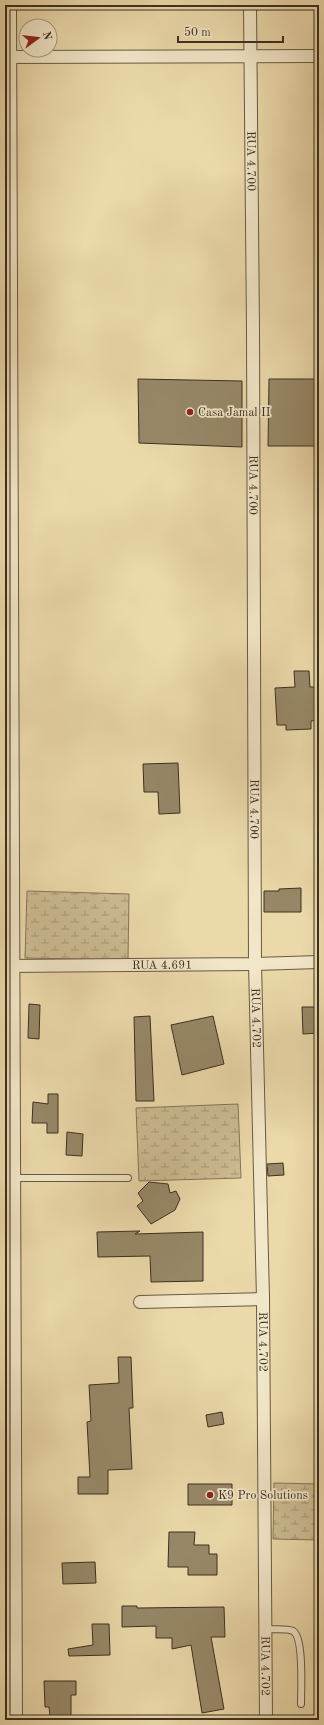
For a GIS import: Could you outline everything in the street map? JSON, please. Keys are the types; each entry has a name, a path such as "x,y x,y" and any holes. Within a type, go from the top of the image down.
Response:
{"street":[{"path":"10,5 7,57 11,598 9,966 14,1178 16,1720"},
{"name":"RUA 4.700","path":"250,5 253,337 255,964"},
{"path":"7,57 319,56"},
{"name":"RUA 4.691","path":"9,966 319,962"},
{"name":"RUA 4.702","path":"255,964 263,1299 266,1720"},
{"path":"140,1302 263,1299"}],"lane":[{"path":"14,1178 128,1178"},
{"path":"265,1629 292,1630 297,1634 300,1644 301,1704"}],"green space":[{"path":"27,891 129,894 128,960 25,958"},
{"path":"238,1104 241,1178 139,1181 136,1108"},
{"path":"274,1483 319,1484 319,1540 273,1539"}],"building":[{"name":"Casa Jamal II","path":"138,379 242,381 242,447 139,443"},
{"path":"269,379 319,379 319,446 268,446"},
{"path":"294,671 309,671 310,687 317,687 319,720 311,721 311,729 286,730 286,725 277,725 275,688 295,687"},
{"path":"178,763 180,813 159,814 158,792 144,792 143,764"},
{"path":"301,888 301,912 264,912 264,891 279,891 279,889"},
{"path":"29,1004 40,1005 39,1039 28,1038"},
{"path":"302,1007 319,1007 319,1033 303,1034"},
{"path":"150,1016 154,1101 136,1101 134,1017"},
{"path":"213,1016 224,1064 182,1075 171,1025"},
{"path":"48,1094 58,1094 58,1133 47,1133 47,1123 32,1123 33,1102 48,1104"},
{"path":"67,1132 83,1134 82,1156 66,1155"},
{"path":"283,1163 284,1175 268,1176 267,1164"},
{"path":"149,1182 168,1184 170,1193 176,1191 180,1199 175,1210 151,1224 137,1206 143,1201 138,1193"},
{"path":"140,1231 135,1234 203,1232 203,1281 151,1282 150,1256 98,1257 97,1232"},
{"path":"118,1357 131,1357 133,1408 129,1408 132,1469 108,1470 108,1494 78,1494 78,1477 90,1477 87,1422 91,1421 89,1385 119,1383"},
{"path":"222,1412 224,1424 208,1427 206,1415"},
{"name":"K9 Pro Solutions","path":"188,1484 232,1484 232,1505 188,1505"},
{"path":"169,1532 195,1532 194,1545 209,1545 209,1554 217,1554 217,1575 188,1575 188,1567 168,1567"},
{"path":"95,1562 96,1583 63,1584 62,1563"},
{"path":"122,1606 137,1606 137,1608 224,1607 225,1637 211,1637 224,1709 202,1713 191,1645 172,1649 172,1638 156,1638 156,1626 122,1627"},
{"path":"92,1624 109,1624 110,1655 69,1656 68,1649 93,1645"},
{"path":"44,1681 76,1681 76,1695 71,1695 71,1716 50,1716 49,1707 45,1707"}],"place":[{"name":"Casa Jamal II","path":"190,412"},
{"name":"K9 Pro Solutions","path":"210,1495"}]}
